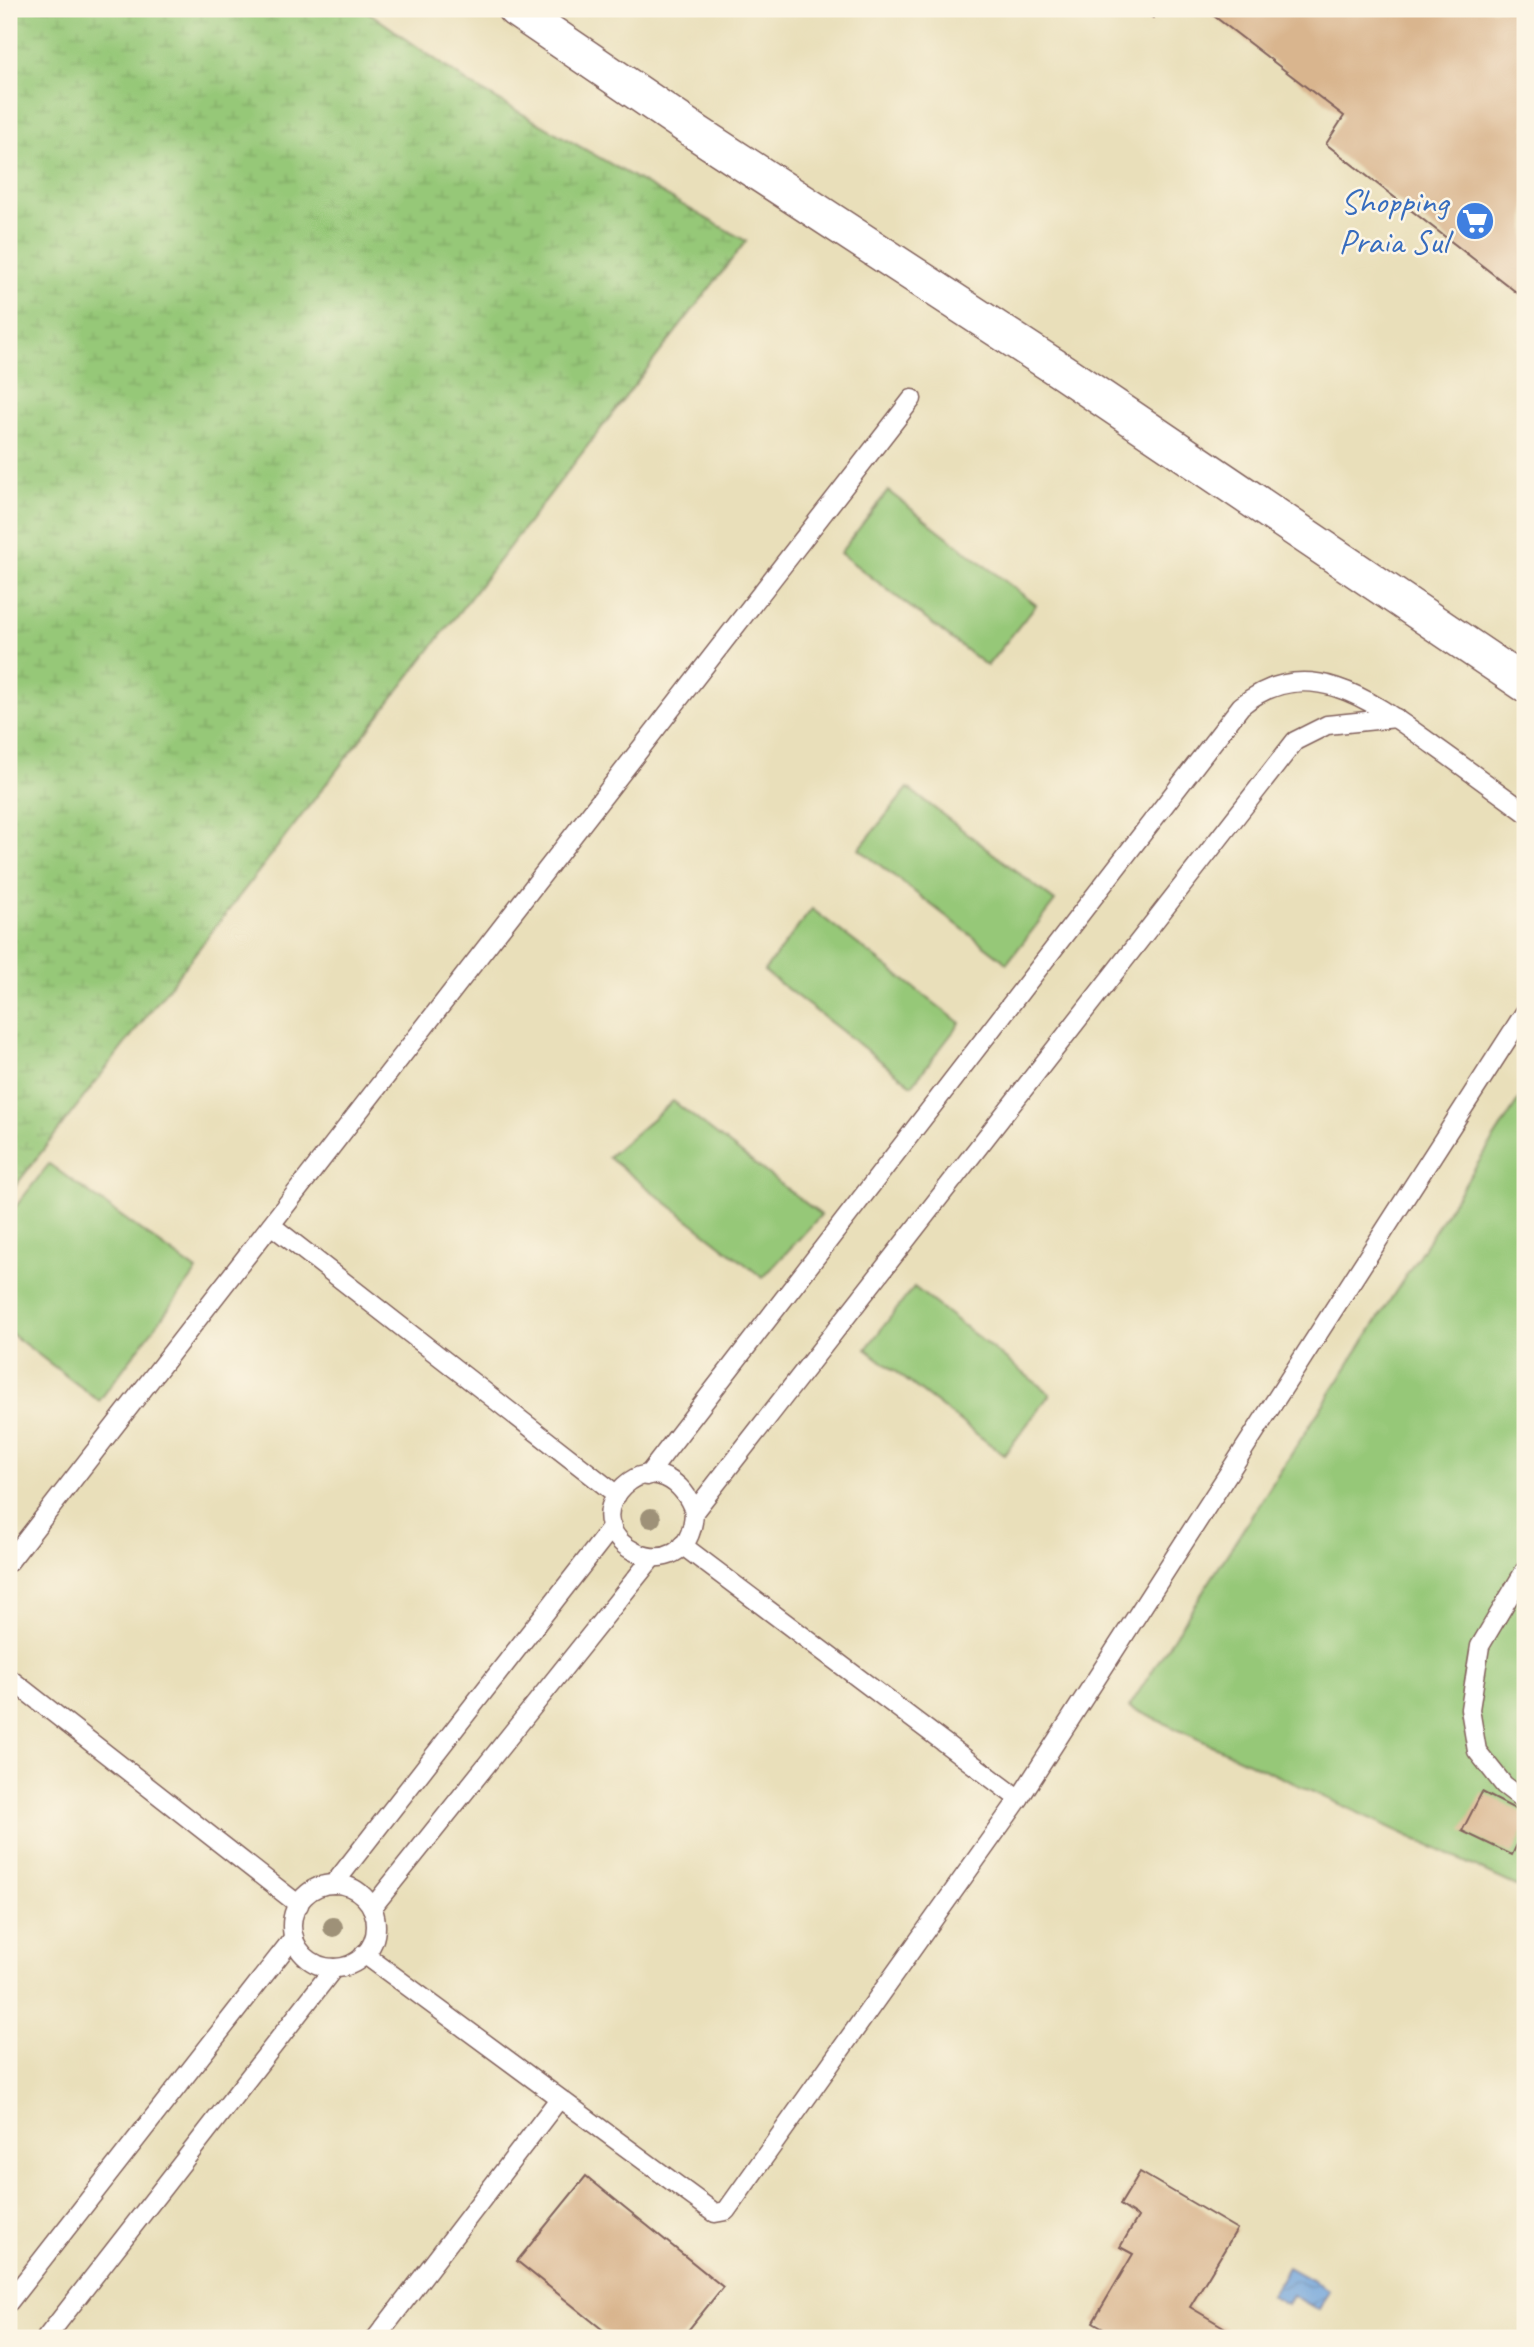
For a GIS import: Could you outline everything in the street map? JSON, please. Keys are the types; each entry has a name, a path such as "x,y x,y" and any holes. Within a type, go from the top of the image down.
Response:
{"street":[{"path":"515,9 697,133 1063,372 1525,684"}],"lane":[{"path":"9,1562 912,399"},
{"path":"647,1476 1241,706 1261,690 1287,683 1328,685 1353,692 1396,718 1525,812"},
{"path":"694,1512 1295,741 1327,725 1396,718"},
{"path":"364,1954 715,2213 726,2211 1019,1798 1525,1012"},
{"path":"271,1224 617,1495"},
{"path":"657,1474 682,1486 694,1512 694,1526 682,1545 666,1556 652,1558 626,1549 612,1527 610,1514 617,1495 630,1481 647,1476 657,1474"},
{"path":"334,1884 612,1527"},
{"path":"682,1545 1019,1798"},
{"path":"372,1908 652,1558"},
{"path":"1525,1570 1479,1646 1470,1709 1477,1751 1504,1785 1525,1801"},
{"path":"9,1678 299,1905"},
{"path":"334,1884 352,1888 372,1908 376,1935 364,1954 348,1966 334,1968 308,1958 294,1937 292,1924 299,1905 312,1891 334,1884"},
{"path":"9,2302 294,1937"},
{"path":"46,2338 334,1968"},
{"path":"376,2338 559,2099"}],"green space":[{"path":"9,9 364,9 470,84 746,241 9,1194"},
{"path":"888,491 1036,605 987,666 840,553"},
{"path":"908,788 1055,901 1007,963 859,849"},
{"path":"812,909 960,1023 912,1085 764,971"},
{"path":"1525,1090 1525,1890 1129,1707"},
{"path":"673,1101 821,1215 763,1278 608,1157"},
{"path":"49,1164 197,1271 99,1401 9,1332 9,1215"},
{"path":"914,1287 1050,1394 1004,1455 866,1349"}],"water":[{"path":"1288,2267 1329,2290 1319,2310 1292,2295 1287,2305 1271,2296"}],"building":[{"path":"1141,9 1161,9 1153,18"},
{"name":"Shopping Praia Sul","path":"1177,9 1525,9 1525,299 1326,144 1344,116 1210,13 1184,15"},
{"path":"1482,1792 1525,1814 1525,1828 1512,1855 1462,1831"},
{"path":"1140,2172 1237,2229 1190,2307 1242,2338 1121,2338 1093,2322 1133,2254 1120,2247 1138,2217 1120,2205"},
{"path":"586,2176 723,2287 682,2338 613,2338 517,2261"}],"place":[{"name":"Shopping Praia Sul","path":"1475,221"}]}
